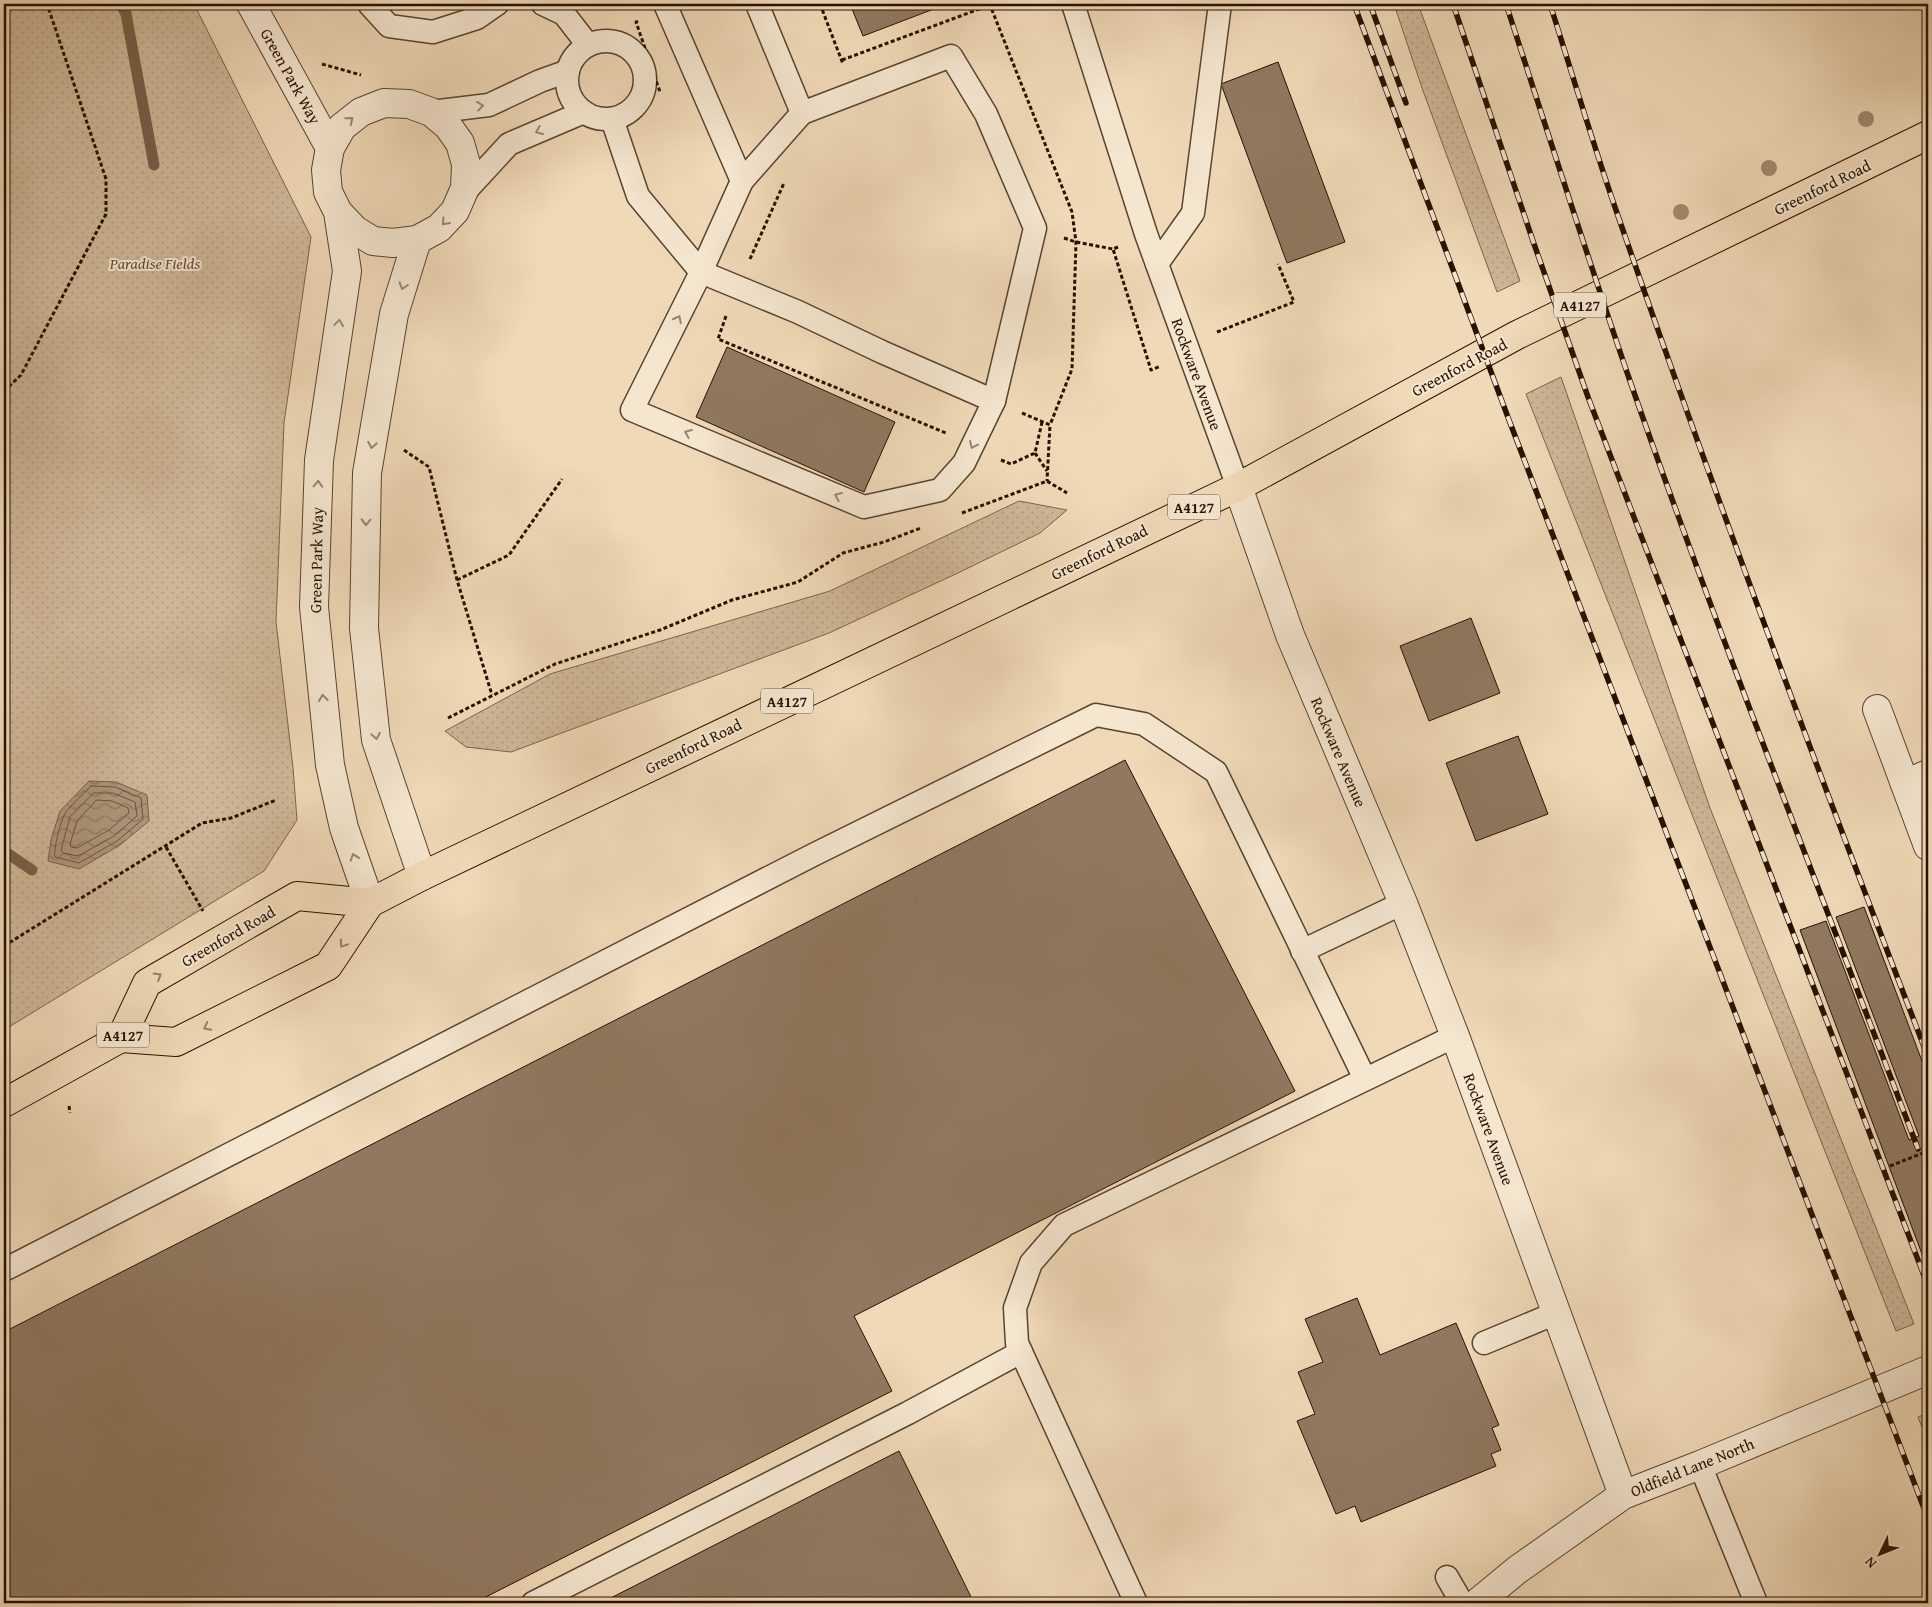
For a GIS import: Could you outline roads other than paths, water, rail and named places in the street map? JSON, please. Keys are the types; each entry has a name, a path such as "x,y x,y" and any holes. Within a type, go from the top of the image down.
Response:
{"main road":[{"name":"Greenford Road","path":"370,903 297,896 148,983 122,1038 176,1042 328,966 370,903 422,876 1238,487 1517,335 1928,135"},
{"name":"A4127","path":"4,1103 122,1038"}],"street":[{"name":"Green Park Way","path":"251,4 330,148"},
{"name":"Green Park Way","path":"384,103 409,104 431,112 448,126 460,143 466,164 465,188 455,211 439,228 417,240 393,243 373,241 355,230 338,212 328,192 326,170 330,148 342,127 361,112 384,103"},
{"name":"Green Park Way","path":"338,212 347,271 319,460 314,607 330,765 344,828 370,903"},
{"path":"417,240 394,314 367,473 364,628 376,740 422,876"},
{"name":"Rockware Avenue","path":"1238,487 1290,635 1403,903 1455,1036 1623,1495"},
{"path":"1877,709 1916,779 1928,846"},
{"name":"Oldfield Lane North","path":"1477,1603 1517,1570 1623,1495 1928,1370"}],"lane":[{"path":"369,4 389,26 433,32 477,18 497,4"},
{"path":"543,4 564,14 588,45"},
{"path":"665,4 742,181"},
{"path":"757,4 802,112"},
{"name":"Rockware Avenue","path":"1073,4 1146,234 1238,487"},
{"path":"1157,264 1193,213 1220,4"},
{"path":"600,42 613,42 630,50 642,64 645,77 644,90 639,102 630,111 612,119 594,118 575,105 566,83 568,71 572,61 588,45 600,42"},
{"path":"951,56 986,114 1035,228 994,401 964,463 940,490 864,507 632,410 701,272 742,181 802,112 951,56"},
{"path":"431,112 489,105 540,81 568,71"},
{"path":"462,194 509,144 584,112"},
{"path":"612,119 638,196 701,272 798,312 994,401"},
{"path":"4,1270 806,858 1096,716 1144,724 1216,772 1364,1079"},
{"path":"1302,951 1403,903"},
{"path":"1136,1603 1017,1343 1015,1308 1031,1263 1064,1225 1455,1036"},
{"path":"1484,1343 1556,1313"},
{"path":"534,1603 908,1414 1021,1352"},
{"path":"1700,1465 1756,1603"},
{"path":"1447,1577 1462,1603"}],"water":[{"path":"89,781 116,782 147,795 149,821 120,845 79,869 48,861 51,840 60,811"}],"waterway":[{"path":"121,4 126,14 154,165"},
{"path":"4,851 32,870"}],"railway":[{"path":"1354,4 1509,420 1928,1519"},
{"path":"1370,4 1406,103"},
{"path":"1453,4 1588,397 1928,1286"},
{"path":"1506,4 1598,287 1664,478 1735,670 1918,1149"},
{"path":"1550,4 1608,187 1730,531 1928,1057"}],"park label":[{"name":"Paradise Fields","path":"155,263"}]}
